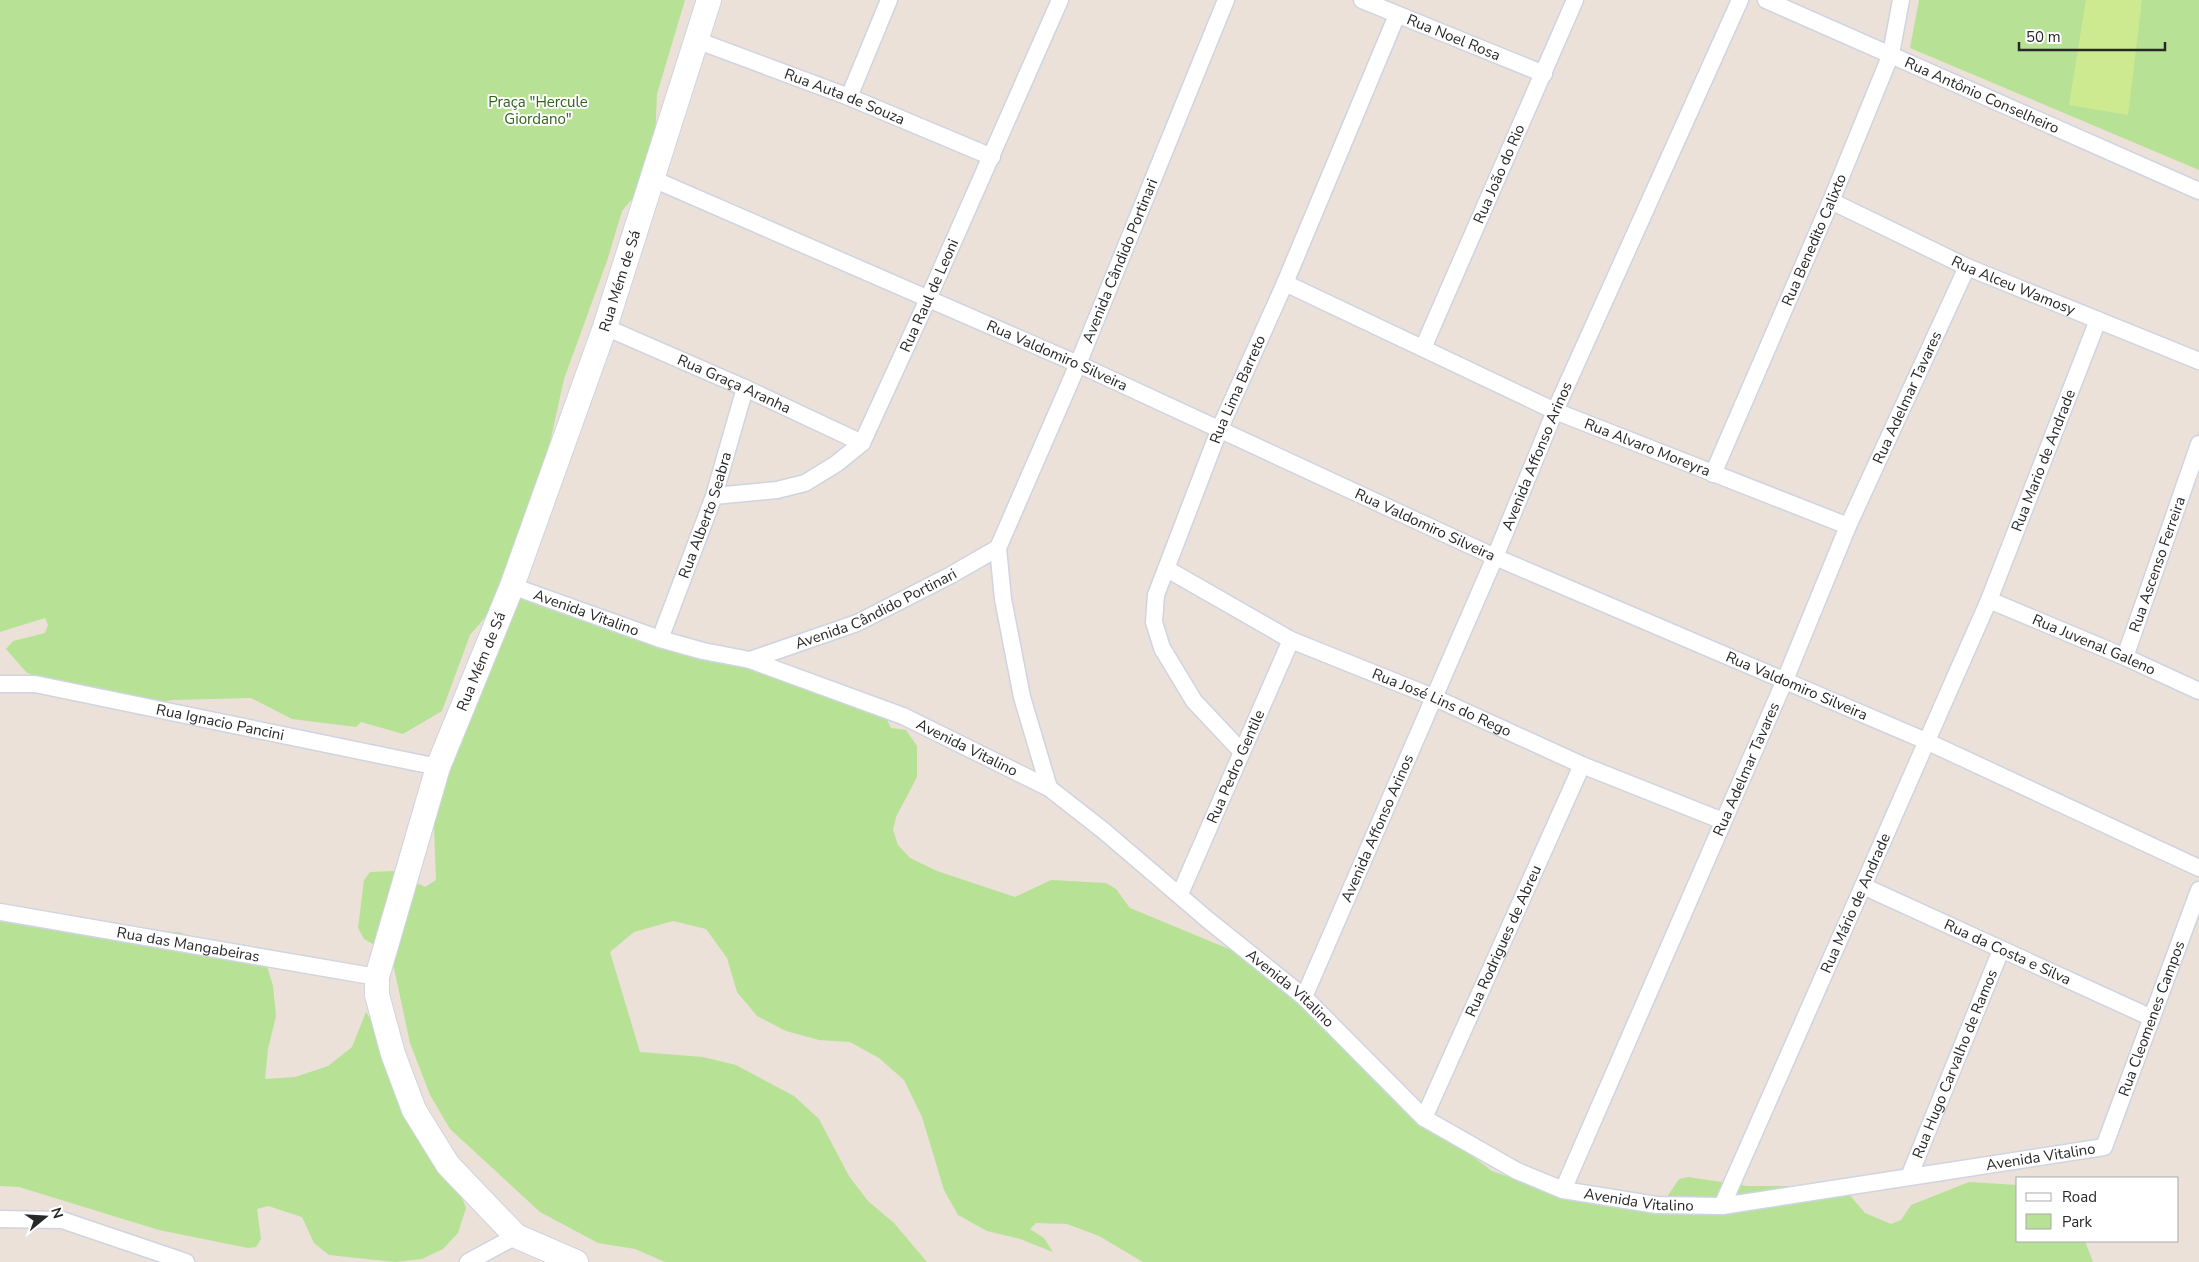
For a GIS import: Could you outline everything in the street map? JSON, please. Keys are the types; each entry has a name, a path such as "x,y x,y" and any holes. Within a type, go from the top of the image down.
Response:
{"street":[{"name":"Rua Mém de Sá","path":"576,1262 516,1236 448,1165 414,1110 393,1054 377,995 377,977 438,767 512,586 605,327 708,0"},
{"path":"849,97 889,0"},
{"name":"Rua Raul de Leoni","path":"714,496 777,490 805,483 836,464 862,443 992,157 1060,0"},
{"name":"Avenida Cândido Portinari","path":"1049,788 1022,697 1002,599 998,548 1078,364 1226,0"},
{"name":"Rua Noel Rosa","path":"1362,0 1544,74"},
{"name":"Rua João do Rio","path":"1422,348 1575,0"},
{"name":"Avenida Affonso Arinos","path":"1304,997 1495,557 1555,411 1740,0"},
{"name":"Rua Antônio Conselheiro","path":"1766,0 2199,191"},
{"name":"Rua Benedito Calixto","path":"1713,474 1831,201 1891,54 1901,0"},
{"name":"Rua Lima Barreto","path":"1241,751 1194,701 1162,648 1154,622 1156,595 1220,428 1286,283 1397,15"},
{"name":"Rua Auta de Souza","path":"696,40 849,97 992,157"},
{"name":"Rua Valdomiro Silveira","path":"653,179 1078,364 1220,428 1495,557 1926,741 2199,868"},
{"name":"Rua Alceu Wamosy","path":"1831,201 1967,267 2199,361"},
{"name":"Rua Adelmar Tavares","path":"1563,1190 1785,680 1848,526 1967,267"},
{"name":"Rua Alvaro Moreyra","path":"1286,283 1555,411 1848,526"},
{"name":"Rua Mario de Andrade","path":"1988,600 2098,320"},
{"name":"Rua Graça Aranha","path":"605,327 745,388 862,443"},
{"name":"Rua Alberto Seabra","path":"660,640 714,496 745,388"},
{"name":"Rua Ascenso Ferreira","path":"2125,657 2199,444"},
{"name":"Avenida Cândido Portinari","path":"750,660 857,623 951,576 998,548"},
{"name":"Rua José Lins do Rego","path":"1167,569 1290,640 1433,697 1582,765 1723,821"},
{"name":"Avenida Vitalino","path":"512,586 660,640 702,651 750,660 903,716 1049,788 1104,830 1304,997 1424,1118 1517,1171 1563,1190 1657,1205 1722,1206 2104,1147"},
{"name":"Rua Juvenal Galeno","path":"1988,600 2125,657 2199,691"},
{"name":"Rua Mário de Andrade","path":"1722,1206 1988,600"},
{"name":"Rua Pedro Gentile","path":"1180,894 1290,640"},
{"name":"Rua Ignacio Pancini","path":"0,684 35,684 438,767"},
{"name":"Rua Rodrigues de Abreu","path":"1424,1118 1582,765"},
{"name":"Rua da Costa e Silva","path":"1863,886 2152,1018"},
{"name":"Rua Cleomenes Campos","path":"2104,1147 2199,890"},
{"name":"Rua das Mangabeiras","path":"0,912 377,977"},
{"name":"Rua Hugo Carvalho de Ramos","path":"1909,1177 2001,950"},
{"path":"0,1219 62,1220 186,1262"},
{"path":"468,1262 516,1236"}],"green space":[{"name":"Praça \"Hercule Giordano\"","path":"0,0 685,0 657,94 655,140 637,193 622,211 607,261 564,379 538,497 516,540 507,569 510,578 883,711 891,728 906,730 917,746 917,777 896,817 893,830 898,845 910,858 937,871 1015,897 1051,880 1106,883 1116,889 1130,908 1253,959 1341,1041 1386,1091 1492,1171 1532,1185 1665,1200 1679,1179 1688,1177 1748,1186 1826,1186 1848,1193 1865,1213 1891,1224 1901,1220 1911,1205 1969,1182 2016,1185 2016,1242 2085,1242 2093,1262 1143,1262 1099,1236 1067,1224 1036,1223 1030,1229 1044,1238 1053,1252 1020,1239 987,1231 958,1215 944,1190 922,1117 904,1080 879,1058 850,1042 819,1040 786,1031 757,1016 737,992 727,958 706,929 673,921 634,932 610,952 640,1052 703,1057 736,1065 794,1096 819,1119 849,1176 868,1201 894,1223 927,1262 665,1262 635,1249 598,1243 540,1212 450,1129 430,1095 410,1043 391,954 364,939 358,928 364,880 370,872 393,871 425,887 436,880 434,827 450,751 489,613 470,635 442,711 403,734 361,722 356,727 292,719 251,698 173,700 124,707 114,704 100,688 49,685 26,672 6,649 13,641 45,633 48,625 45,618 0,632"},
{"path":"1919,0 2199,0 2199,170 1910,48"},
{"path":"2086,0 2142,0 2128,115 2069,105"},
{"path":"0,916 140,932 178,932 236,950 263,953 273,986 276,1016 268,1049 265,1079 295,1077 328,1066 352,1047 366,1012 382,1036 453,1174 466,1208 458,1233 443,1249 422,1259 395,1262 329,1255 314,1243 302,1217 268,1206 257,1209 261,1239 256,1247 248,1248 159,1230 19,1187 0,1186"}]}
